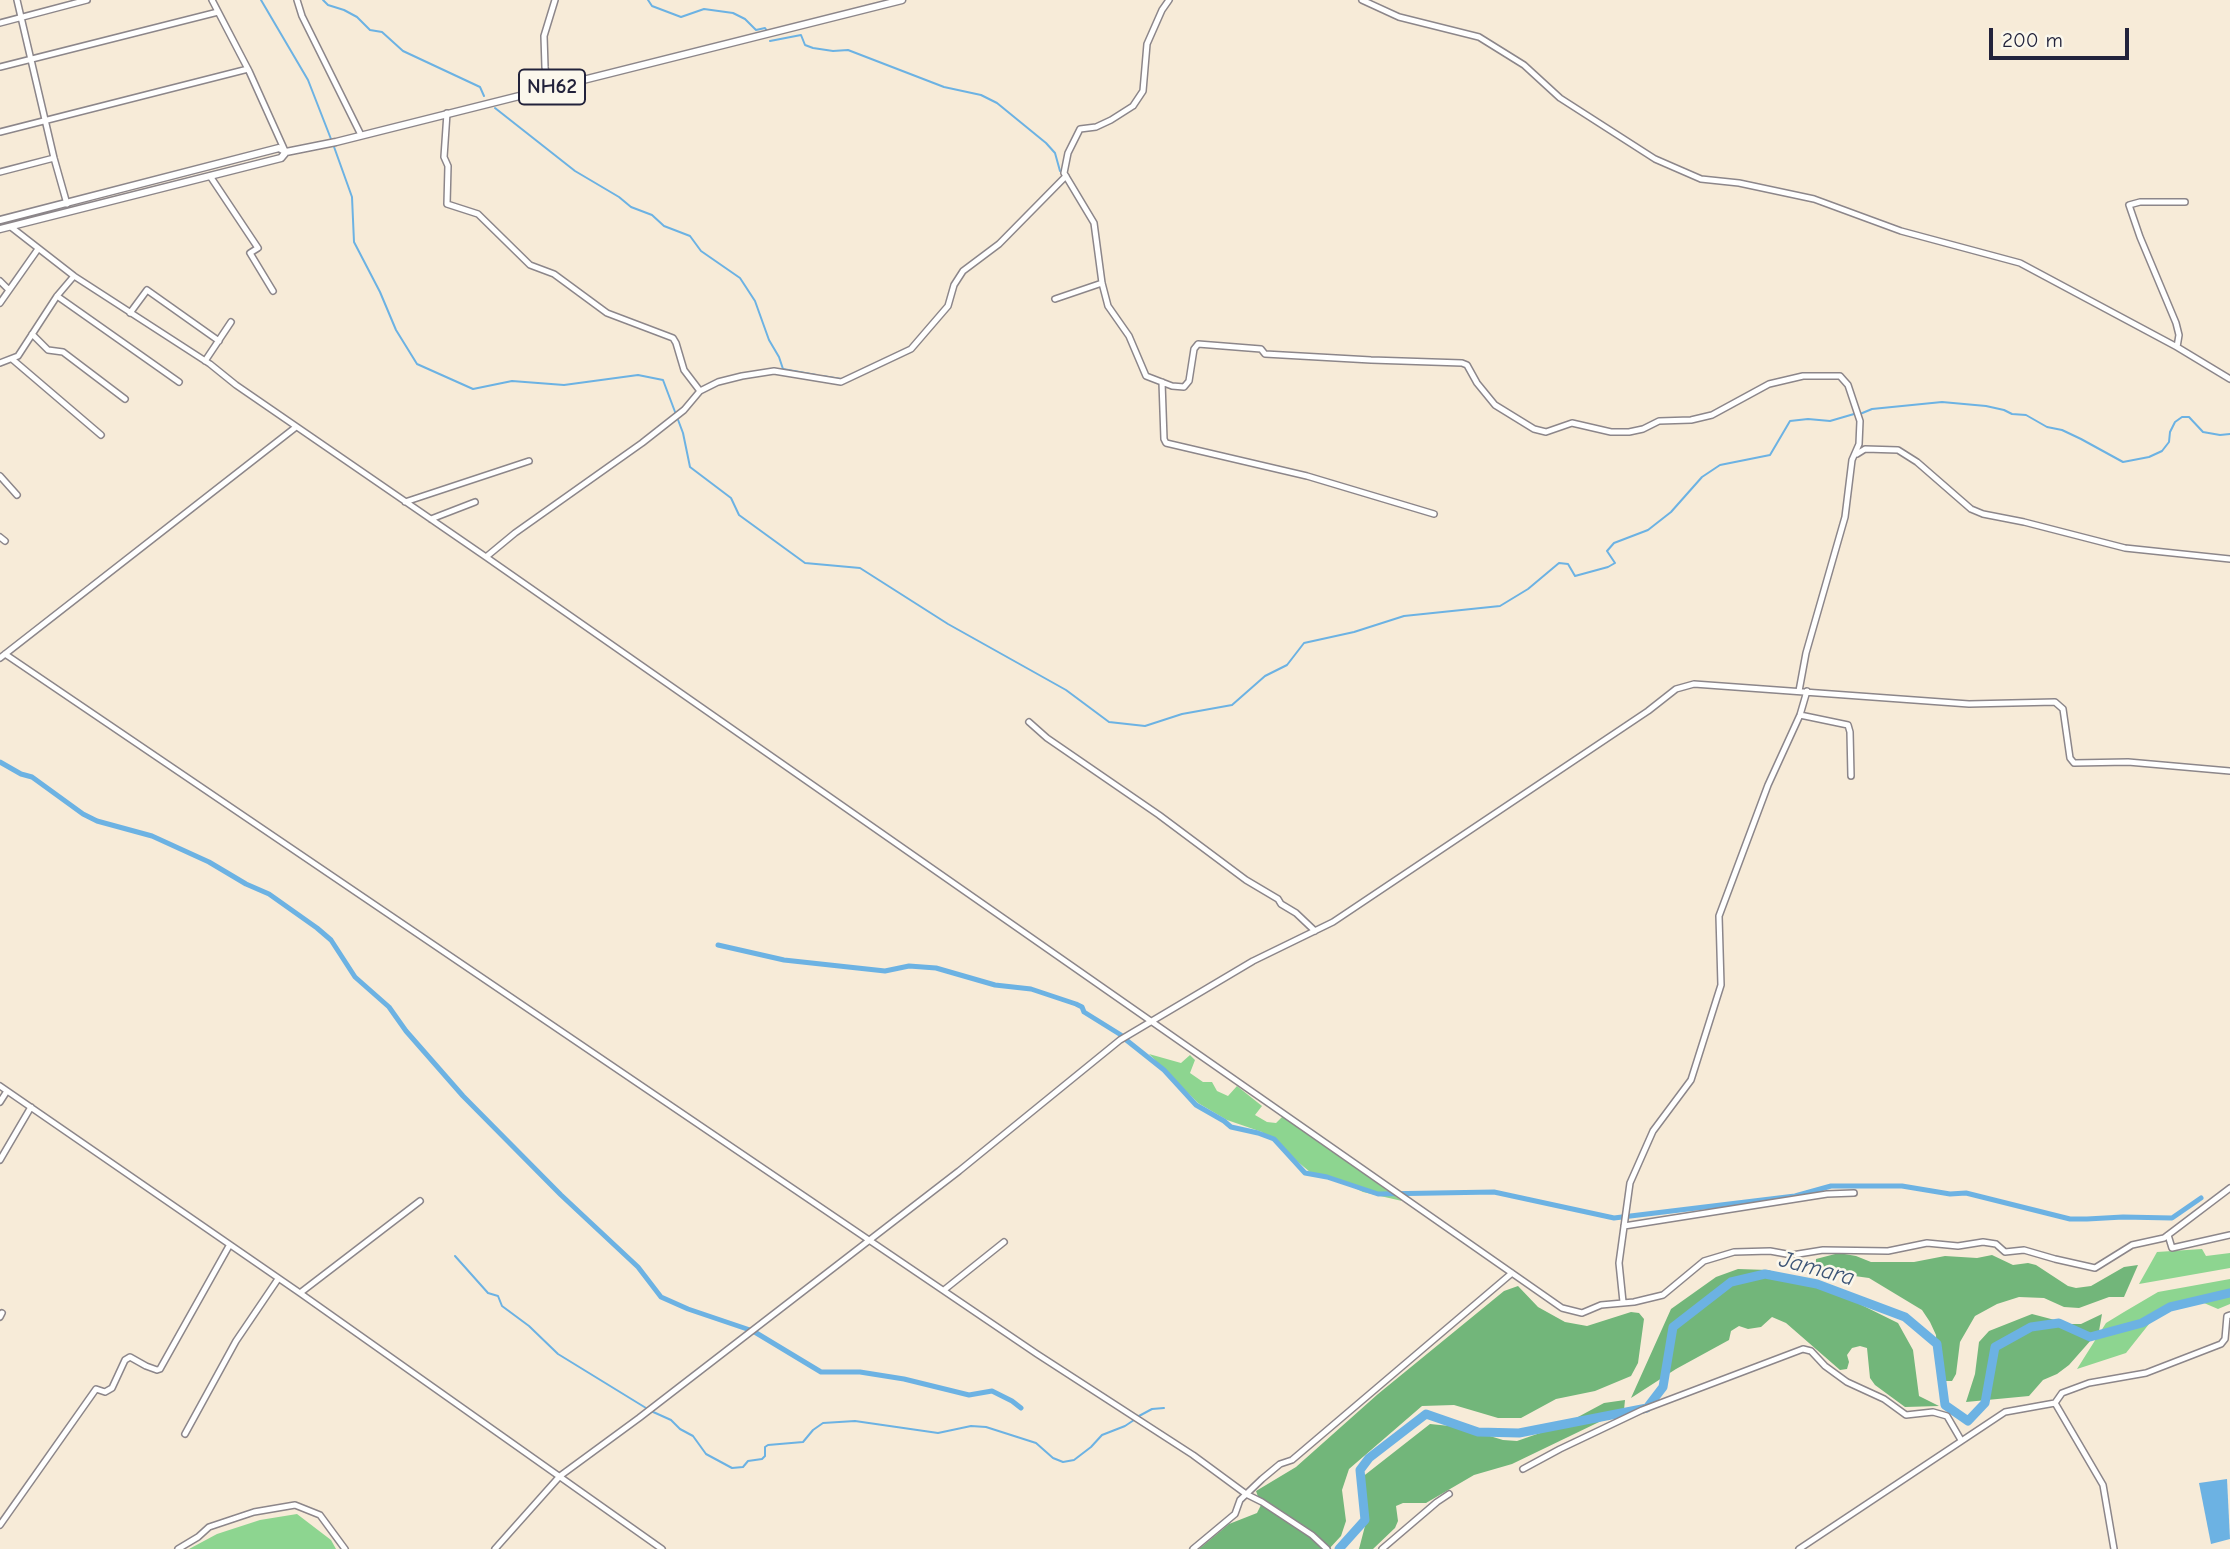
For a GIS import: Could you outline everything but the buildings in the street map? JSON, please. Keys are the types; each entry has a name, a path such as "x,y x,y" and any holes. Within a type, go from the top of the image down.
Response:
{"main road":[{"name":"NH62","path":"0,229 281,158 286,152 336,142 902,0"},
{"name":"NH62","path":"0,220 279,148 286,152"}],"street":[{"path":"17,0 67,204"},
{"path":"0,23 87,0"},
{"path":"212,0 248,69 286,152"},
{"path":"297,0 302,16 361,135"},
{"path":"548,88 544,36 555,0"},
{"path":"1169,0 1147,44 1143,91 1133,106 1111,120 1096,127 1080,128 1065,162 1066,176 1094,223 1108,306 1129,335 1146,376 1184,387 1189,381 1194,349 1198,344 1261,349 1265,354 1462,363 1494,405 1534,429 1546,432 1572,423 1611,432 1629,432 1659,421 1691,420 1712,415 1769,384 1803,376 1840,376 1848,384 1860,421 1860,444 1852,460 1844,517 1806,653 1799,691"},
{"path":"1362,0 1399,17 1479,37 1524,65 1560,98 1655,159 1701,179 1738,183 1814,199 1901,231 2020,263 2177,347 2230,379"},
{"path":"0,67 218,12"},
{"path":"0,132 248,69"},
{"path":"447,113 444,157 448,166 447,204 478,214 530,265 554,274 590,303 607,313 673,338 684,369 700,391"},
{"path":"0,172 54,158"},
{"path":"210,176 258,248 250,253 273,291"},
{"path":"486,557 515,533 642,443 684,410 700,391 718,382 774,371 841,382 911,349 948,306 954,285 963,271 999,244 1066,176"},
{"path":"2177,347 2179,335 2176,323 2129,205 2140,202 2186,202"},
{"path":"11,227 74,276 205,361 1562,1308 1582,1313 1601,1305 1663,1295 1704,1261 1734,1252 1770,1251 1792,1255 1823,1250 1888,1251 1927,1243 1958,1246 1983,1242 1996,1244 2005,1252 2024,1250 2095,1268 2132,1245 2164,1238 2230,1188"},
{"path":"0,303 38,248"},
{"path":"0,363 18,356 57,296 74,276"},
{"path":"0,281 9,290"},
{"path":"1055,299 1102,283"},
{"path":"131,313 148,290 219,341"},
{"path":"57,296 179,382"},
{"path":"205,361 231,322"},
{"path":"32,334 48,350 63,352 125,399"},
{"path":"12,359 101,435"},
{"path":"1162,382 1166,443 1307,476 1434,514"},
{"path":"296,426 3,656 1192,1455 1246,1494 1312,1535 1326,1548"},
{"path":"1852,460 1865,449 1898,450 1917,462 1970,509 1983,514 2125,548 2230,559"},
{"path":"405,502 529,461"},
{"path":"0,476 17,495"},
{"path":"430,519 475,502"},
{"path":"495,1549 560,1476 960,1171 1120,1040 1253,961 1343,915 1648,711 1676,689 1694,684 1969,704 2055,702 2063,709 2070,758 2074,763 2128,762 2230,771"},
{"path":"1623,1302 1619,1272 1630,1182 1653,1131 1691,1080 1721,985 1718,916 1768,785 1800,715 1807,691"},
{"path":"1800,715 1848,724 1852,776"},
{"path":"1029,722 1047,738 1246,880 1278,899 1315,931"},
{"path":"0,1086 300,1293 662,1549"},
{"path":"0,1102 7,1091"},
{"path":"0,1160 30,1107"},
{"path":"1624,1226 1827,1194 1854,1193"},
{"path":"300,1293 420,1201"},
{"path":"2168,1235 2172,1248 2230,1235"},
{"path":"944,1290 1004,1242"},
{"path":"0,1525 96,1389 105,1392 112,1388 125,1360 130,1357 160,1369 229,1246"},
{"path":"1193,1549 1235,1514 1240,1500 1280,1464 1292,1460 1512,1273"},
{"path":"185,1434 236,1341 278,1279"},
{"path":"1799,1549 2005,1412 2055,1403 2062,1393 2098,1380 2146,1373 2221,1344 2225,1339 2227,1316 2230,1315"},
{"path":"1523,1469 1642,1410 1803,1349 1811,1351 1825,1366 1847,1382 1884,1399 1906,1416 1933,1412 1947,1416 1961,1440"},
{"path":"2055,1403 2103,1485 2114,1549"},
{"path":"1382,1549 1449,1494"},
{"path":"178,1549 209,1527 295,1504 320,1514 345,1549"}],"green space":[{"path":"1149,1054 1181,1063 1190,1055 1195,1060 1190,1073 1203,1082 1212,1082 1217,1091 1228,1096 1237,1086 1262,1106 1255,1115 1267,1122 1276,1123 1283,1116 1402,1201 1363,1192 1310,1172 1262,1132 1227,1120 1198,1103"},
{"path":"2202,1249 2206,1256 2230,1253 2230,1268 2139,1284 2157,1252"},
{"path":"1839,1253 1871,1262 1914,1262 1945,1256 1977,1258 1992,1255 2013,1265 2036,1265 2068,1286 2076,1288 2091,1286 2124,1267 2138,1265 2124,1297 2109,1297 2079,1308 2064,1307 2044,1298 2019,1297 1997,1304 1975,1316 1960,1342 1956,1374 1952,1381 1945,1381 1937,1359 1936,1335 1922,1310 1869,1278 1833,1273 1816,1266 1816,1259"},
{"path":"1738,1269 1768,1270 1829,1289 1898,1323 1913,1350 1919,1396 1939,1406 1905,1407 1875,1385 1870,1378 1867,1348 1852,1348 1847,1355 1847,1369 1840,1370 1786,1323 1772,1317 1761,1327 1748,1329 1739,1326 1731,1331 1729,1340 1631,1398 1671,1309 1716,1277"},
{"path":"2230,1279 2230,1304 2218,1309 2197,1300 2173,1307 2153,1319 2126,1353 2077,1369 2106,1323 2158,1292"},
{"path":"1518,1286 1538,1307 1565,1322 1587,1326 1631,1312 1639,1313 1644,1319 1638,1363 1631,1376 1595,1391 1556,1399 1521,1418 1498,1418 1454,1405 1422,1406 1349,1469 1342,1490 1346,1521 1341,1536 1329,1549 1199,1549 1229,1524 1257,1513 1261,1505 1256,1491 1296,1467 1378,1394 1504,1291"},
{"path":"2032,1314 2070,1324 2081,1324 2102,1314 2099,1331 2069,1365 2043,1380 2029,1396 1966,1402 1975,1374 1979,1342 1989,1331"},
{"path":"1625,1400 1624,1410 1512,1464 1474,1475 1426,1503 1403,1503 1396,1506 1398,1521 1395,1528 1373,1549 1359,1549 1365,1526 1361,1478 1430,1424 1460,1427 1503,1440 1517,1441 1563,1425 1604,1403"},
{"path":"297,1514 331,1540 336,1549 189,1549 217,1534 260,1520"}],"water":[{"path":"2227,1479 2230,1539 2211,1544 2199,1483"}],"waterway":[{"path":"261,0 308,80 331,139"},
{"path":"323,0 328,5 357,17 370,30 382,32 403,51 480,87 484,96"},
{"path":"648,0 652,6 681,17 704,9 733,13 745,19 756,30 765,28 767,31"},
{"path":"770,41 801,35 805,45 813,48 848,50 944,87 981,95 997,103 1046,143 1055,153 1060,171"},
{"path":"495,108 575,171 631,207 652,215 664,226 690,236 701,251 740,278 755,301 783,369 816,375"},
{"path":"333,144 352,197 354,242 396,330 417,364 473,389 512,381 564,385 638,375 663,380 683,433 690,467 731,498 739,515 805,563 860,568 948,624 1066,690 1109,722 1145,726 1182,714 1232,705 1265,676 1287,665 1304,643 1354,632 1404,616 1500,606 1528,589 1559,563 1568,564 1575,576 1608,567 1615,563 1607,551 1614,543 1648,530 1671,512 1702,477 1720,465 1770,455 1790,421 1830,421 1854,414"},
{"path":"822,376 841,379"},
{"path":"1860,414 1872,409 1942,402 1986,406 2026,415 2047,427 2062,430 2081,439 2123,462 2149,457 2162,451 2169,442 2175,422 2182,417 2189,417 2203,432 2230,434"},
{"path":"0,762 32,777 97,821 152,836 209,862 269,894 317,928 331,940 355,977 389,1007 406,1031 463,1096 561,1195 638,1267 661,1297 753,1331 821,1372 860,1372 904,1379 969,1395 992,1391 1021,1408"},
{"path":"718,945 784,960 885,971 909,966 936,968 995,985 1031,989 1082,1007 1084,1012 1121,1035"},
{"path":"1125,1039 1164,1070 1196,1105 1231,1127 1274,1139 1305,1173 1327,1177 1378,1194 1494,1192 1614,1218 1795,1196 1831,1186 1902,1186 1950,1194 1966,1193 2070,1219 2172,1218 2201,1198"},
{"path":"455,1256 488,1293 498,1296 502,1306 529,1326 558,1354 646,1408"},
{"name":"Jamara","path":"1339,1549 1365,1520 1360,1470 1369,1458 1426,1414 1478,1432 1519,1433 1647,1408 1663,1387 1673,1327 1731,1282 1765,1274 1817,1284 1905,1317 1937,1344 1945,1405 1968,1421 1985,1403 1995,1347 2031,1327 2059,1323 2090,1337 2142,1323 2170,1307 2230,1293"},
{"path":"1139,1416 1152,1409 1164,1408"},
{"path":"651,1411 671,1420 693,1436 706,1454 732,1468 743,1467 748,1461 762,1459 768,1445 803,1442 823,1423 855,1421 938,1433 971,1426 986,1427 1036,1443 1053,1458 1063,1462 1074,1460 1102,1435 1134,1420"}]}
